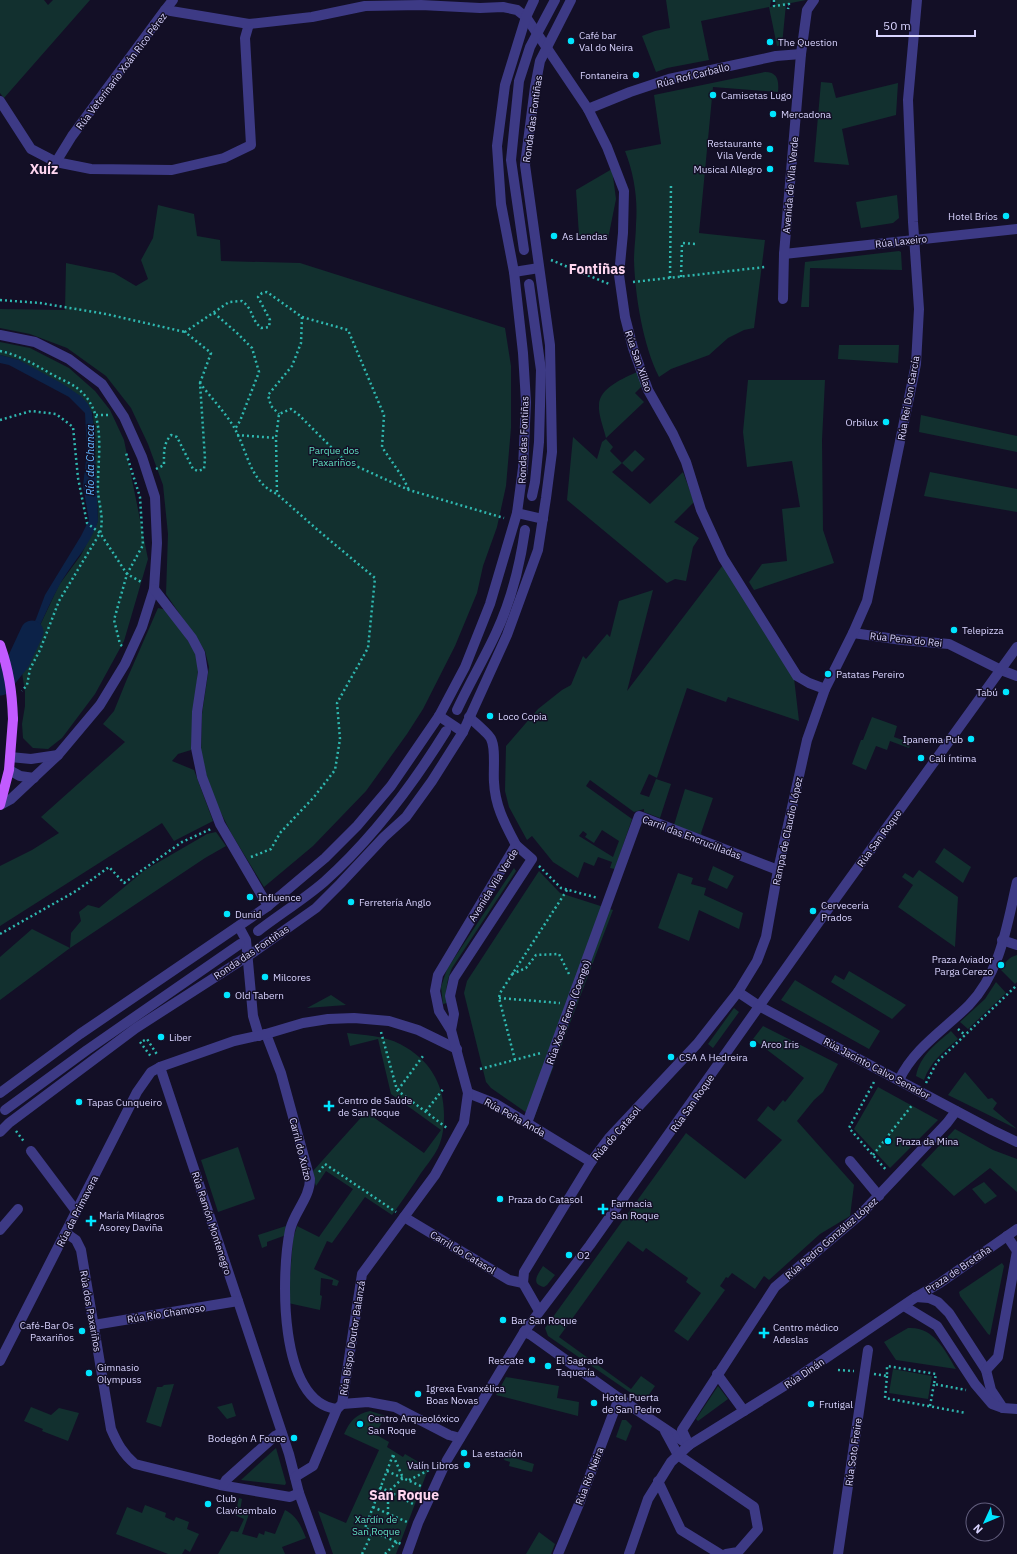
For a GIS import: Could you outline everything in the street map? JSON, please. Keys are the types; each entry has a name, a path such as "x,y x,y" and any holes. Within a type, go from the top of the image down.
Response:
{"main road":[{"path":"0,645 6,662 12,690 13,719 9,770 0,805"}],"street":[{"path":"165,10 173,0"},
{"name":"Ronda das Fontiñas","path":"0,1093 80,1034 239,927 268,906 326,858 357,826 391,786 439,716 465,667 490,604 517,513 523,468 526,402 523,353 514,272 501,204 497,146 505,85 526,17 534,0"},
{"path":"524,250 511,160 519,81 530,47 555,0"},
{"name":"Ronda das Fontiñas","path":"0,1132 9,1123 136,1028 248,956 316,908 384,837 406,817 432,781 463,732 508,636 538,550 543,519 552,452 550,345 525,166 534,87 540,61 546,46 572,0"},
{"name":"Avenida de Vila Verde","path":"783,300 784,254 801,54 807,10 816,0"},
{"name":"Rúa Rei Don García","path":"825,688 853,633 867,601 916,364 919,309 914,240 908,100 917,0"},
{"name":"Rúa Veterinario Xoán Rico Pérez","path":"56,162 72,136 165,10 249,24 312,17 365,6 405,5 480,8 503,7 517,10 526,17"},
{"name":"Rúa San Xillao","path":"526,17 588,109 607,147 624,191 623,233 619,274 625,317 633,348 648,390 673,434 686,462 701,510 723,558 797,676 809,684 825,688"},
{"path":"0,101 31,148 56,162 91,169 172,170 224,158 251,145 245,38 249,24"},
{"name":"Rúa Rof Carballo","path":"588,109 630,92 669,79 776,56 801,54"},
{"name":"Rúa Laxeiro","path":"784,254 1017,229"},
{"path":"514,272 539,268"},
{"path":"529,284 541,370 539,442 532,496"},
{"path":"0,335 35,342 69,359 102,384 124,417 142,457 155,497 157,543 154,589 142,627 100,705 58,755 11,799 0,805"},
{"path":"517,513 543,519"},
{"path":"457,710 496,632 512,591 522,553 525,530"},
{"path":"154,589 192,638 200,653 203,672 197,712 196,748 202,777 220,824 268,906"},
{"name":"Rúa Pena do Rei","path":"853,633 902,640 949,644 1000,670 1017,676"},
{"name":"Rúa San Roque","path":"407,1554 418,1522 447,1460 524,1332 590,1245 759,1006 1017,647"},
{"name":"Rampa de Claudio López","path":"750,972 757,961 766,938 778,870 807,740 825,688"},
{"path":"439,716 463,732"},
{"path":"469,717 491,739 494,753 494,782 497,805 504,823 516,845"},
{"path":"258,931 324,882 362,842 396,804 446,731"},
{"path":"10,757 31,759 58,755"},
{"path":"9,770 20,776 34,778"},
{"name":"Carril das Encrucilladas","path":"608,900 640,816 778,870"},
{"name":"Avenida Vila Verde","path":"451,1030 454,1014 450,996 454,978 532,859 516,845 438,975 435,991 439,1011 451,1030 457,1049"},
{"path":"899,1080 903,1071 916,1053 969,1004 979,992 994,968 1017,882"},
{"name":"Rúa Xosé Ferro (Coengo)","path":"527,1124 608,900"},
{"name":"Carril do Xuízo","path":"239,927 246,940 253,1016 281,1073 310,1184 292,1224 286,1258 284,1300 289,1338 301,1381 306,1390 319,1403 327,1408 339,1407"},
{"path":"1002,940 1017,945"},
{"path":"9,1123 3,1111 87,1050 240,944"},
{"name":"Rúa do Catasol","path":"523,1283 524,1272 591,1162 609,1138 697,1044 738,992 750,972"},
{"name":"Rúa Jacinto Calvo Senador","path":"738,992 759,1006 1017,1142"},
{"path":"160,1067 234,1041 262,1035 298,1024 328,1019 371,1019 389,1021 418,1030 457,1049 468,1093"},
{"name":"Rúa da Primavera","path":"0,1361 141,1085 151,1072 160,1067"},
{"name":"Rúa Ramón Montenegro","path":"160,1067 295,1477"},
{"name":"Rúa Peña Anda","path":"468,1093 496,1104 591,1162"},
{"name":"Rúa Bispo Doutor Balanzá","path":"295,1477 313,1466 339,1407 362,1274 401,1215 435,1175 464,1122 468,1093"},
{"name":"Rúa Pedro González López","path":"689,1445 682,1430 775,1287 861,1214 947,1123 956,1111"},
{"path":"31,1151 76,1211"},
{"path":"850,1161 879,1196"},
{"path":"0,1230 18,1209"},
{"name":"Carril do Catasol","path":"401,1215 509,1280 523,1283"},
{"name":"Praza de Bretaña","path":"916,1297 940,1283 1017,1229"},
{"name":"Rúa dos Paxariños","path":"66,1233 76,1240 81,1250 111,1429 119,1447 126,1457 135,1464 223,1485 290,1497 299,1493"},
{"path":"986,1370 998,1357 1017,1251 1007,1236"},
{"path":"523,1283 539,1311"},
{"name":"Praza de Bretaña","path":"916,1297 929,1298 938,1302 949,1312 986,1370 991,1390 1003,1408"},
{"name":"Rúa Dinán","path":"629,1554 648,1499 671,1462 689,1445 789,1383 916,1297"},
{"name":"Rúa Río Chamoso","path":"94,1325 238,1301"},
{"path":"904,1306 937,1326 974,1384 992,1404 1003,1408 1017,1409"},
{"path":"524,1332 531,1335 619,1398 689,1445"},
{"name":"Rúa Soto Freire","path":"838,1554 868,1350"},
{"path":"717,1374 744,1411"},
{"name":"Rúa Río Neira","path":"558,1554 579,1504 619,1398"},
{"path":"339,1407 368,1402 395,1407 449,1435 460,1438"},
{"path":"664,1429 678,1455 754,1507 758,1529 738,1552 726,1554"},
{"path":"223,1485 226,1480 275,1436 281,1433"},
{"path":"295,1477 299,1493 321,1554"},
{"path":"658,1481 681,1530 720,1554"}],"path":[{"path":"774,1 774,6 789,4 788,9"},
{"path":"670,278 671,184"},
{"path":"681,277 682,243 696,244"},
{"path":"551,260 610,284"},
{"path":"633,282 765,267"},
{"path":"185,332 230,302 242,300 249,306 255,322 261,328 269,327 270,320 258,297 262,293 267,292 302,317 348,330 384,414 382,447 403,478 409,490"},
{"path":"0,300 40,303 106,314 185,332 211,354 200,383 205,459 204,469 198,471 193,469 177,437 171,435 166,440 164,449 164,465 147,473"},
{"path":"214,313 252,348 259,372 235,430"},
{"path":"279,414 271,406 268,394 292,366 301,343 302,317"},
{"path":"0,351 27,360 77,388 93,407 96,415 100,442 98,487 102,514 102,527 100,533 59,601 40,650 30,669 25,688 17,696"},
{"path":"200,383 235,430 254,474 267,490 277,494 375,578 368,648 337,703 340,739 335,770 314,796 280,832 271,849 241,860"},
{"path":"279,414 291,409 299,415 345,461 409,490 504,518"},
{"path":"0,420 31,412 56,414 73,427 78,478 87,523 100,533 127,574 154,589"},
{"path":"277,494 276,438 279,414"},
{"path":"96,415 110,415"},
{"path":"237,435 276,438"},
{"path":"125,448 140,497 143,545 127,574 114,620 120,644 129,653"},
{"path":"0,934 76,891 109,866 124,883 182,842 220,824"},
{"path":"532,859 561,888 608,900"},
{"path":"515,1060 499,998 500,993 567,890"},
{"path":"511,974 526,968 536,955 559,954 576,989"},
{"path":"926,1083 937,1062 1017,985"},
{"path":"499,998 570,1004"},
{"path":"381,1032 397,1090 447,1128"},
{"path":"152,1058 141,1041 146,1039 158,1057"},
{"path":"480,1069 554,1049"},
{"path":"397,1090 423,1056"},
{"path":"874,1082 849,1128 895,1179"},
{"path":"426,1111 444,1088"},
{"path":"873,1155 913,1104"},
{"path":"9,1123 31,1151"},
{"path":"310,1184 325,1164 401,1215"},
{"path":"930,1406 936,1374 888,1366 885,1398 966,1413"},
{"path":"838,1370 865,1372 887,1376"},
{"path":"934,1384 967,1390"},
{"path":"401,1544 365,1528 393,1455 403,1478"},
{"path":"408,1480 432,1468"},
{"path":"387,1471 425,1488"},
{"path":"388,1514 388,1492 403,1478"},
{"path":"380,1488 417,1506"},
{"path":"373,1507 410,1523"},
{"path":"362,1554 373,1531"},
{"path":"386,1554 397,1542"}],"green space":[{"path":"0,0 44,0 48,5 53,0 90,0 4,98 0,93"},
{"path":"666,0 771,0 770,7 775,6 776,0 806,0 786,4 782,45 777,46 769,7 701,21 709,60 667,68 656,72 642,36 655,31 670,28"},
{"path":"765,72 775,75 777,78 778,92 713,87 699,233 765,240 754,328 744,330 728,338 709,355 671,369 659,377 648,350 638,304 634,260 636,196 631,169 625,151 661,144 654,95"},
{"path":"821,82 832,83 836,98 898,83 896,115 842,129 849,165 814,162"},
{"path":"612,169 616,199 608,239 579,235 576,190"},
{"path":"897,195 899,218 893,223 861,228 856,202"},
{"name":"Parque dos Paxariños","path":"158,205 194,214 197,236 220,240 221,261 300,263 505,328 511,366 511,428 506,486 497,527 483,566 477,593 455,646 423,709 366,791 313,846 264,887 231,833 213,797 206,774 201,752 202,714 209,667 205,651 166,594 168,534 163,485 148,444 131,408 106,376 67,348 30,334 0,328 0,309 65,310 66,263 114,273 136,286 148,279 141,260 153,238"},
{"path":"899,251 901,252 902,270 810,268 809,307 801,307 805,262"},
{"path":"0,342 30,348 69,368 95,391 110,410 124,440 148,559 124,641 95,694 62,738 48,749 33,748 23,738 22,724 25,706 25,692 21,666 59,585 81,555 98,521 93,413 19,360 0,355"},
{"path":"839,345 899,345 898,363 838,359"},
{"path":"637,372 642,386 635,393 644,402 606,438 599,413 600,399 613,384"},
{"path":"748,380 825,380 822,440 823,530 834,563 754,590 749,582 762,564 787,561 782,509 800,507 792,461 747,467 743,432"},
{"path":"921,415 1017,436 1017,452 919,432"},
{"path":"573,437 597,459 602,442 606,439 613,447 610,451 622,463 612,472 650,504 683,472 694,502 674,522 699,538 693,547 686,581 675,579 667,583 567,500"},
{"path":"635,450 645,459 632,472 622,463"},
{"path":"930,472 1017,489 1017,512 924,496"},
{"path":"723,565 794,678 799,721 728,697 726,702 687,688 657,778 649,774 640,794 649,797 656,779 671,784 660,818 644,812 644,809 634,812 590,780 586,786 632,819 615,869 610,868 612,862 598,857 594,866 584,862 578,878 553,862 532,836 527,840 509,807 505,791 506,746 538,709 562,690 571,685 583,656 586,659 607,634 610,637 619,601 653,590 627,691","holes":["602,830 619,841 613,857 579,836 583,831 587,834 585,837 594,843"]},
{"path":"158,608 167,610 172,616 197,655 198,670 191,750 178,754 172,761 194,770 213,821 174,841 162,823 0,926 0,866 32,850 59,833 41,817 125,742 103,724 114,711"},
{"path":"872,717 897,726 894,737 911,743 909,748 890,741 887,750 876,746 866,770 852,764"},
{"path":"685,789 713,798 701,833 702,835 674,825"},
{"path":"216,832 226,846 205,858 70,948 71,933 81,921 79,912 88,905 99,908 145,870 207,834"},
{"path":"944,848 971,867 963,883 935,862"},
{"path":"713,866 734,876 727,889 708,880"},
{"path":"514,868 516,871 452,968 447,985 447,1003 443,1004 441,987 447,969"},
{"path":"919,870 958,897 955,947 898,907 913,885 902,877 905,873 913,878"},
{"path":"539,871 560,893 613,910 534,1118 491,1088 486,1082 464,993 467,981"},
{"path":"678,873 693,878 691,884 706,888 704,895 743,913 739,929 699,910 689,941 658,928"},
{"path":"32,929 70,948 0,1000 0,957"},
{"path":"1017,955 1017,982 1015,984 1001,970 1008,960"},
{"path":"849,971 906,1005 892,1019 831,982 835,975 844,980"},
{"path":"795,980 880,1031 869,1049 781,1000"},
{"path":"996,982 1006,993 968,1029 960,1022 985,999"},
{"path":"331,995 346,1005 307,1008"},
{"path":"734,1008 739,1012 713,1048 708,1044"},
{"path":"763,1026 838,1064 823,1092 814,1100 797,1121 854,1185 850,1216 820,1234 769,1280 764,1276 755,1289 732,1273 728,1278 726,1277 720,1286 725,1290 688,1341 674,1331 701,1293 686,1282 688,1278 646,1248 643,1252 628,1241 559,1337 631,1389 641,1376 655,1386 644,1402 548,1336 545,1328 686,1133 745,1179 782,1140 757,1120 768,1106 774,1111 783,1100 785,1102 804,1078 753,1039"},
{"path":"951,1031 958,1039 934,1062 924,1080 916,1076 921,1062 929,1050"},
{"path":"347,1033 374,1036 394,1041 419,1057 427,1065 438,1082 443,1103 443,1127 438,1148 392,1215 365,1197 332,1243 327,1241 314,1269 339,1281 337,1286 332,1285 333,1280 321,1278 320,1295 322,1296 320,1310 288,1303 293,1239 297,1226 319,1237 353,1189 326,1171 316,1186 312,1174 313,1171 366,1112 424,1153 441,1130 391,1094 378,1039 350,1046"},
{"path":"965,1072 988,1099 992,1098 997,1103 993,1109 1017,1129 948,1095"},
{"path":"878,1087 938,1120 890,1168 854,1129"},
{"path":"955,1129 993,1150 1017,1159 1017,1192 990,1168 954,1196 921,1165"},
{"path":"238,1147 255,1199 218,1212 201,1160"},
{"path":"984,1182 997,1196 985,1204 972,1189"},
{"path":"289,1225 286,1235 267,1242 267,1246 262,1248 258,1235"},
{"path":"1002,1263 1004,1266 990,1335 960,1296 959,1292"},
{"path":"543,1266 555,1275 544,1287 537,1284 536,1281 537,1275"},
{"path":"908,1328 917,1328 931,1335 943,1347 956,1369 896,1360 884,1342"},
{"path":"893,1369 932,1376 928,1399 889,1393"},
{"path":"506,1377 559,1386 557,1398 579,1402 578,1416 496,1395"},
{"path":"174,1384 161,1427 146,1422 157,1387"},
{"path":"718,1386 728,1399 698,1421 696,1419"},
{"path":"232,1403 236,1416 227,1419 217,1407"},
{"path":"31,1407 51,1415 59,1408 79,1413 68,1441 42,1431 43,1429 24,1421"},
{"name":"Xardín de San Roque","path":"370,1411 386,1416 375,1434 389,1442 387,1447 403,1457 405,1454 429,1467 396,1554 333,1554 318,1511 346,1523 379,1450 344,1434 349,1425 357,1416"},
{"path":"622,1420 626,1420 632,1426 626,1441 616,1437"},
{"path":"276,1448 286,1483 285,1485 241,1480"},
{"path":"505,1455 534,1464 532,1472 509,1466 510,1462 504,1460"},
{"path":"239,1498 242,1499 240,1511 249,1514 242,1534 257,1538 259,1533 264,1535 265,1531 275,1534 285,1510 296,1518 306,1538 282,1547 285,1554 218,1554 231,1531 238,1532 244,1519 235,1515"},
{"path":"145,1505 166,1513 165,1517 174,1521 176,1517 189,1522 187,1529 199,1534 190,1552 185,1549 182,1554 168,1554 116,1534 127,1507 142,1513"},
{"path":"539,1532 555,1544 551,1554 526,1554"}],"water":[{"path":"0,355 19,360 63,384 82,397 88,404 92,413 94,429 98,521 90,539 59,586 21,666 17,657 36,619 45,595 89,520 83,486 87,452 85,413 69,397 9,365 0,363"}],"waterway":[{"name":"Río da Chanca","path":"0,684 19,660 32,632"}],"place":[{"name":"Café bar Val do Neira","path":"571,41"},
{"name":"The Question","path":"770,42"},
{"name":"Fontaneira","path":"636,75"},
{"name":"Camisetas Lugo","path":"713,95"},
{"name":"Mercadona","path":"773,114"},
{"name":"Restaurante Vila Verde","path":"770,149"},
{"name":"Musical Allegro","path":"770,169"},
{"name":"Hotel Bríos","path":"1006,216"},
{"name":"As Lendas","path":"554,236"},
{"name":"Orbilux","path":"886,422"},
{"name":"Telepizza","path":"954,630"},
{"name":"Patatas Pereiro","path":"828,674"},
{"name":"Tabú","path":"1006,692"},
{"name":"Loco Copia","path":"490,716"},
{"name":"Ipanema Pub","path":"971,739"},
{"name":"Cali íntima","path":"921,758"},
{"name":"Influence","path":"250,897"},
{"name":"Ferretería Anglo","path":"351,902"},
{"name":"Cervecería Prados","path":"813,911"},
{"name":"Dunid","path":"227,914"},
{"name":"Praza Aviador Parga Cerezo","path":"1001,965"},
{"name":"Milcores","path":"265,977"},
{"name":"Old Tabern","path":"227,995"},
{"name":"Liber","path":"161,1037"},
{"name":"Arco Iris","path":"753,1044"},
{"name":"CSA A Hedreira","path":"671,1057"},
{"name":"Tapas Cunqueiro","path":"79,1102"},
{"name":"Centro de Saúde de San Roque","path":"329,1106"},
{"name":"Praza da Mina","path":"888,1141"},
{"name":"Praza do Catasol","path":"500,1199"},
{"name":"Farmacia San Roque","path":"603,1209"},
{"name":"María Milagros Asorey Daviña","path":"91,1221"},
{"name":"O2","path":"569,1255"},
{"name":"Bar San Roque","path":"503,1320"},
{"name":"Café-Bar Os Paxariños","path":"82,1331"},
{"name":"Centro médico Adeslas","path":"764,1333"},
{"name":"Rescate","path":"532,1360"},
{"name":"El Sagrado Taquería","path":"548,1366"},
{"name":"Gimnasio Olympuss","path":"89,1373"},
{"name":"Igrexa Evanxélica Boas Novas","path":"418,1394"},
{"name":"Hotel Puerta de San Pedro","path":"594,1403"},
{"name":"Frutigal","path":"811,1404"},
{"name":"Centro Arqueolóxico San Roque","path":"360,1424"},
{"name":"Bodegón A Fouce","path":"294,1438"},
{"name":"La estación","path":"464,1453"},
{"name":"Valín Libros","path":"467,1465"},
{"name":"Club Clavicembalo","path":"208,1504"}],"district":[{"name":"Xuíz","path":"44,169"},
{"name":"Fontiñas","path":"597,269"},
{"name":"San Roque","path":"404,1495"}]}
